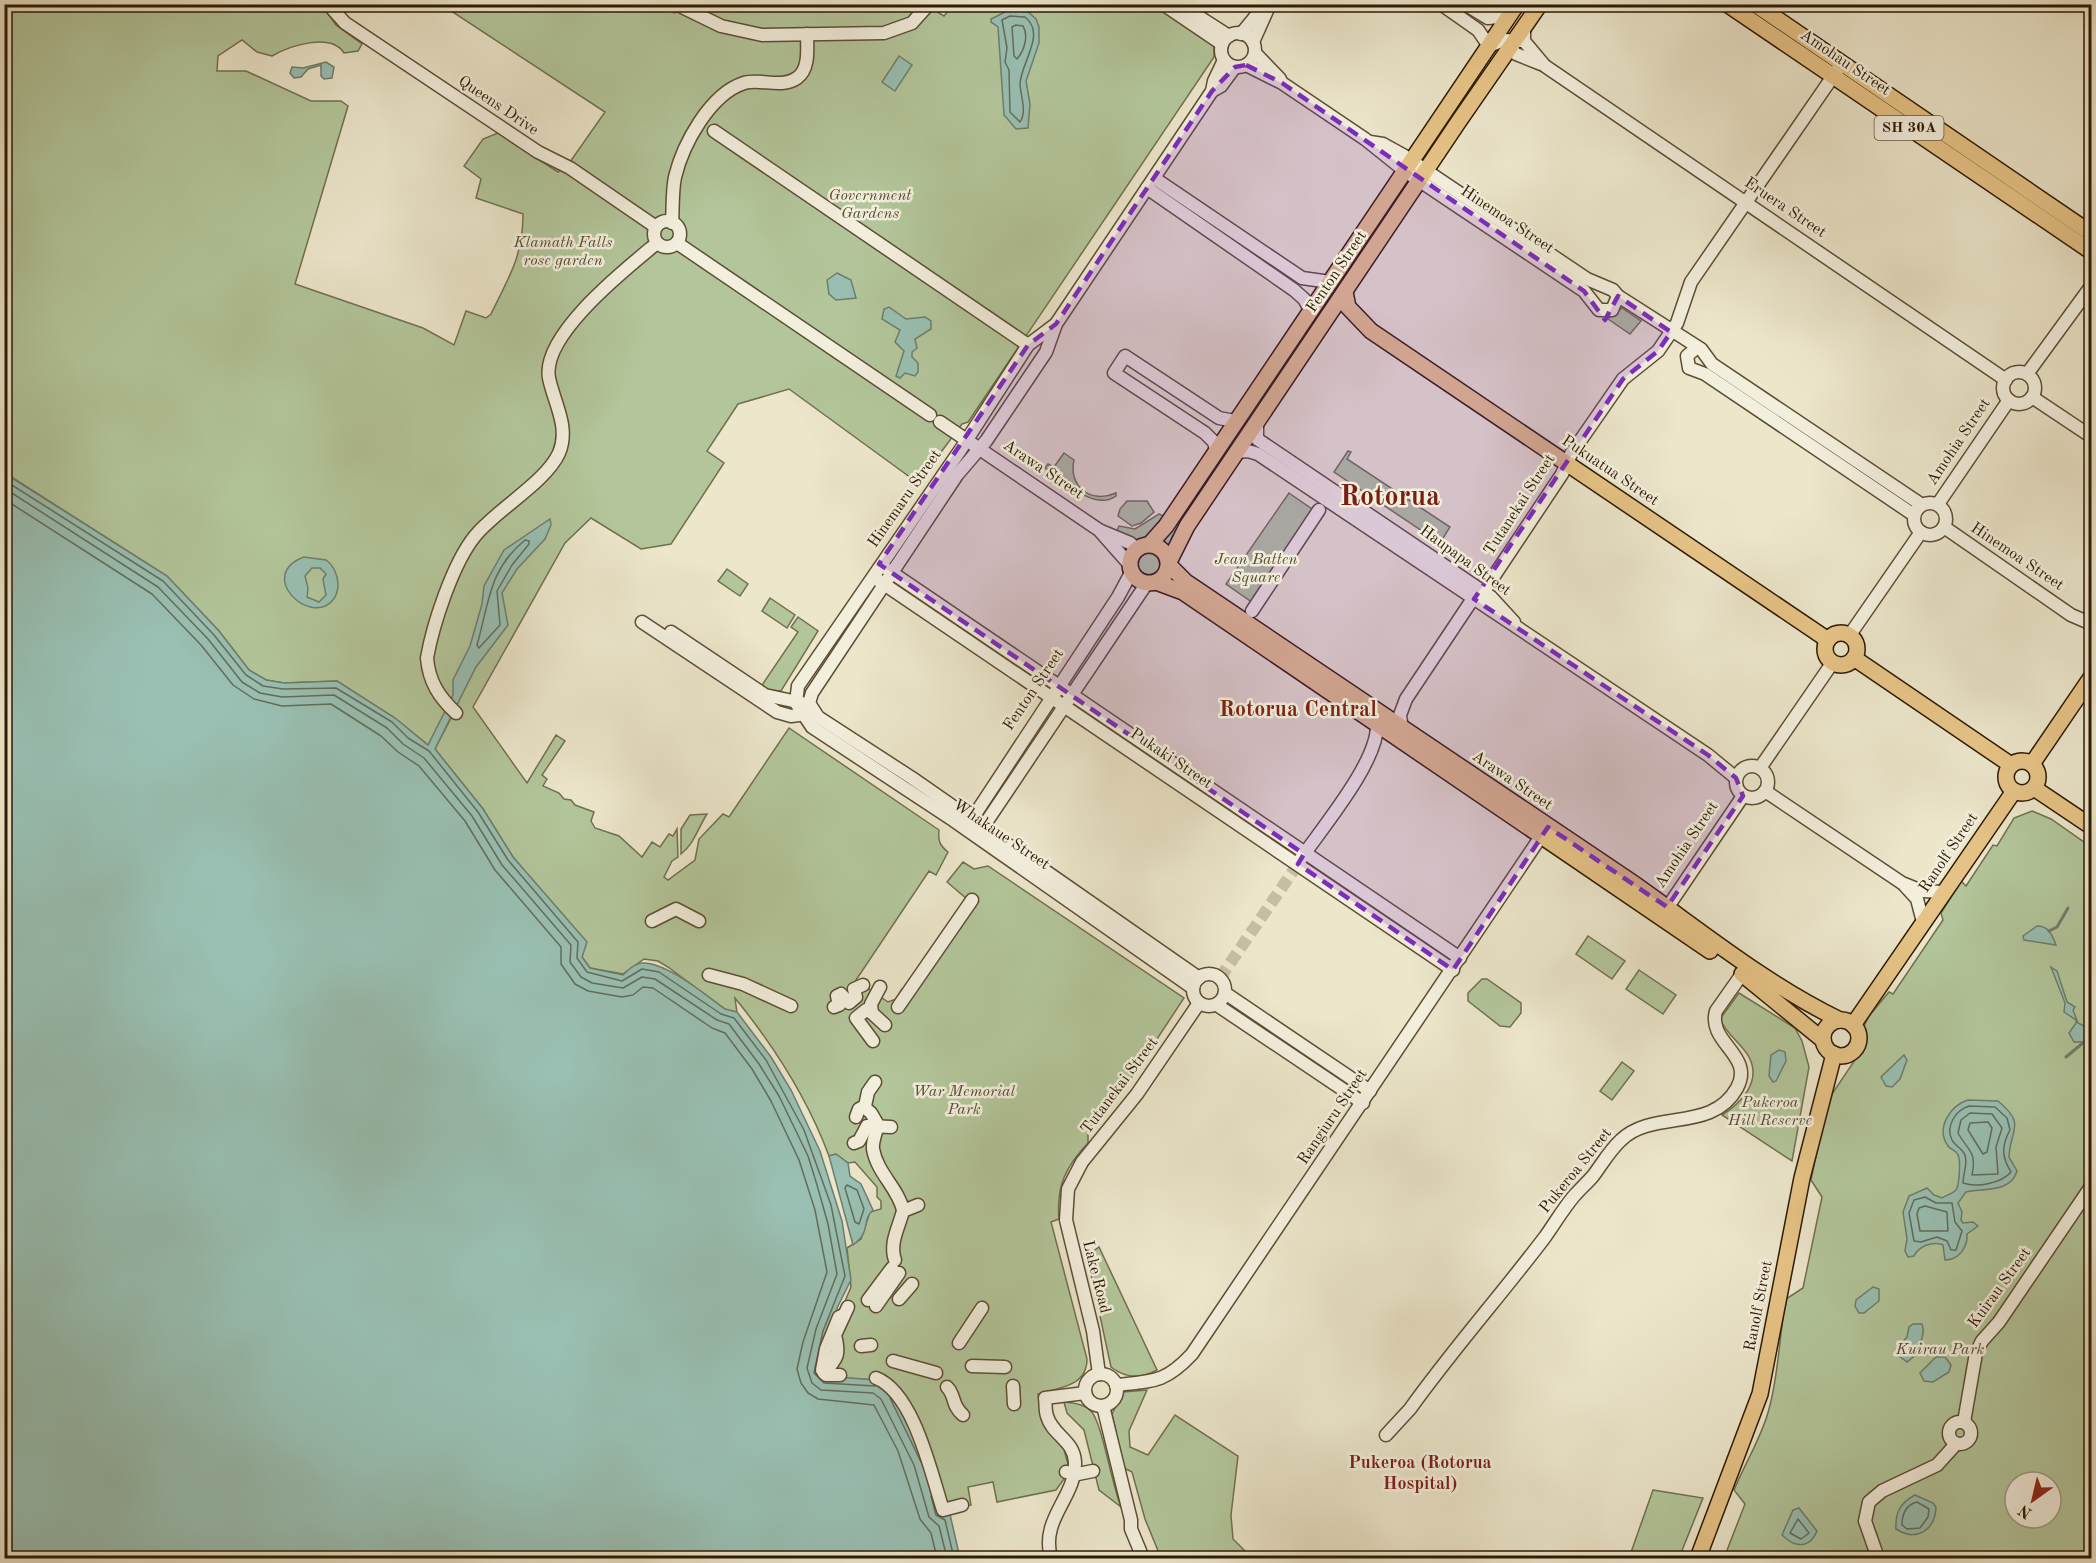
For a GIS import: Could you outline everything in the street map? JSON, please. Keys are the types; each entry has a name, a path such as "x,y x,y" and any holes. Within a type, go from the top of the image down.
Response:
{"main road":[{"name":"Fenton Street","path":"1169,563 1180,536 1258,420 1331,301 1408,166 1489,46 1513,31 1540,4"},
{"name":"Amohau Street","path":"1727,4 1837,70 2091,234"},
{"name":"Amohau Street","path":"1755,4 1837,70 2091,252"},
{"name":"Fenton Street","path":"1143,547 1166,526 1235,421 1331,301 1423,175 1513,31"},
{"name":"Pukuatua Street","path":"1331,301 1371,331 1828,640"},
{"path":"1143,547 1164,552 1169,563 1167,572 1152,582 1141,581 1131,568 1143,547"},
{"name":"Arawa Street","path":"1169,563 1186,582 1378,720"},
{"name":"Arawa Street","path":"1152,582 1183,592 1664,911 1745,971 1823,1040"},
{"path":"1838,634 1849,636 1856,643 1854,658 1844,664 1833,662 1826,655 1828,640 1838,634"},
{"path":"1854,658 2011,765"},
{"path":"2032,764 2091,676"},
{"path":"2021,761 2032,764 2038,774 2034,788 2025,793 2014,791 2006,780 2011,765 2021,761"},
{"path":"2034,788 2091,827"},
{"name":"Ranolf Street","path":"1846,1022 1923,922 2014,791"},
{"name":"Arawa Street","path":"1745,971 1846,1022"},
{"path":"1846,1022 1858,1035 1856,1047 1846,1054 1834,1054 1823,1040 1825,1028 1846,1022"},
{"name":"Ranolf Street","path":"1698,1558 1760,1394 1802,1178 1834,1054"}],"street":[{"name":"Queens Drive","path":"328,4 338,17 363,35 537,152 570,168 656,227"},
{"path":"675,4 738,32 762,35 890,32 916,20 929,4"},
{"path":"1163,4 1231,38"},
{"path":"1179,4 1231,38"},
{"path":"1441,4 1478,30 1489,46"},
{"name":"Eruera Street","path":"1465,4 1513,31 1516,54 1545,66 1748,202 2006,380"},
{"path":"1224,60 1231,38 1268,7"},
{"path":"1253,48 1268,7"},
{"path":"672,223 677,169 710,109 722,95 743,84 758,81 784,83 797,78 805,68 807,34"},
{"name":"Hinemoa Street","path":"1231,38 1253,48 1282,82"},
{"name":"Hinemaru Street","path":"1212,91 1221,86 1241,66 1253,48"},
{"name":"Hinemoa Street","path":"1224,60 1282,82 1370,142 1383,144 1408,166 1587,279 1613,290 1618,296 1671,332 1701,349 1712,364 1918,510"},
{"name":"Hinemaru Street","path":"805,708 808,698 957,475 979,449 1046,352 1056,324 1212,91 1224,60"},
{"name":"Tutanekai Street","path":"1399,734 1400,715 1406,699 1623,379 1658,351 1677,323 1691,282 1837,70"},
{"path":"714,131 1028,345"},
{"name":"Hinemoa Street","path":"1423,175 1584,291 1599,310 1612,309 1618,296"},
{"name":"Pukuatua Street","path":"1150,183 1304,299 1331,301"},
{"name":"Pukuatua Street","path":"1150,183 1302,278 1331,301"},
{"path":"657,243 654,233 656,227 663,222 672,223 679,231 677,243"},
{"path":"657,243 667,247 677,243"},
{"path":"456,713 435,688 428,672 427,658 430,642 459,560 476,535 547,470 559,453 563,439 563,426 549,376 553,353 597,293 657,243"},
{"path":"677,243 966,441"},
{"path":"2027,374 2091,285"},
{"name":"Hinemaru Street","path":"805,708 798,686 879,564 966,441 1028,345 1056,324"},
{"path":"1696,348 1687,356 1689,368 1715,380 1918,510 1938,504 1945,512 1944,527 1934,535 1920,532 1915,525 1918,510"},
{"path":"1216,450 1214,442 1205,433 1114,373 1125,356 1219,418 1235,421"},
{"path":"2006,380 2014,373 2027,374 2034,381 2035,389 2032,397 2091,437"},
{"name":"Amohia Street","path":"2006,380 2003,391 2009,400 2024,404 2032,397"},
{"name":"Amohia Street","path":"1938,504 2009,400"},
{"name":"Haupapa Street","path":"1258,420 1257,439 1478,595"},
{"name":"Arawa Street","path":"966,441 1100,530 1143,547"},
{"name":"Haupapa Street","path":"1236,452 1248,451 1258,454 1478,595 1501,605 1517,625 1708,755 1739,773"},
{"path":"1252,611 1319,510"},
{"name":"Hinemoa Street","path":"1944,527 2071,615 2091,635"},
{"name":"Arawa Street","path":"1100,530 1131,568"},
{"path":"1849,636 1920,532"},
{"name":"Pukaki Street","path":"879,564 1072,694 1453,970"},
{"name":"Fenton Street","path":"974,828 1051,697 1118,597 1131,568"},
{"name":"Pukaki Street","path":"872,575 1064,706 1301,859 1460,958"},
{"name":"Fenton Street","path":"974,828 1013,783 1072,694 1152,582"},
{"name":"Hinemoa Street","path":"2071,615 2091,624"},
{"name":"Whakaue Street","path":"644,619 765,695 805,708 1196,983"},
{"path":"1760,768 1833,662"},
{"name":"Tutanekai Street","path":"1378,720 1406,699"},
{"path":"1301,859 1367,763 1377,742 1378,720"},
{"path":"1367,763 1399,734"},
{"path":"1739,773 1748,766 1760,768 1767,779 1765,791 1902,883 1922,891 1944,892"},
{"name":"Amohia Street","path":"1739,773 1737,788 1743,796 1753,798 1765,791"},
{"name":"Amohia Street","path":"1664,911 1743,796"},
{"name":"Rangiuru Street","path":"1116,1385 1137,1385 1156,1380 1174,1371 1192,1354 1544,832"},
{"path":"1902,883 1917,900 1923,922"},
{"path":"898,1007 972,900"},
{"path":"652,921 674,909 699,921"},
{"name":"Pukeroa Street","path":"1386,1435 1410,1409 1458,1344 1545,1237 1576,1193 1621,1140 1646,1125 1694,1119 1731,1097 1740,1080 1741,1067 1736,1056 1716,1032 1714,1020 1716,1011 1745,971"},
{"path":"1217,1005 1225,993 1225,985 1220,978 1210,974 1196,983 1199,1003 1208,1006 1217,1005 1363,1103"},
{"path":"709,975 743,984 791,1006"},
{"path":"834,1007 839,1005 837,996 841,994 849,1003 856,996 854,989 863,985"},
{"path":"872,1013 870,1004 880,987"},
{"path":"1225,993 1371,1091"},
{"name":"Tutanekai Street","path":"1068,1189 1082,1162 1137,1094 1199,1003"},
{"path":"873,1041 857,1027 856,1018 866,1010 885,1025"},
{"path":"859,1113 875,1082"},
{"path":"859,1113 871,1113 878,1125 873,1148 886,1181 901,1199 903,1210 897,1222 892,1250 896,1299 912,1284"},
{"path":"854,1143 859,1141 862,1131 863,1122 859,1113"},
{"path":"862,1131 867,1126 891,1127"},
{"name":"Kuirau Street","path":"1878,1558 1865,1521 1869,1502 1882,1491 1937,1465 1956,1444 1965,1443 1971,1437 1971,1430 1964,1422 1976,1353 1982,1341 1999,1322 2091,1185"},
{"name":"Lake Road","path":"1068,1189 1066,1220 1095,1340 1099,1374"},
{"path":"903,1210 918,1204"},
{"path":"872,1303 895,1270"},
{"path":"959,1343 982,1308"},
{"path":"840,1348 836,1335 846,1311 839,1317 831,1335 822,1370 826,1376 840,1375"},
{"path":"840,1348 862,1346"},
{"path":"824,1372 840,1348"},
{"path":"893,1360 936,1374"},
{"path":"972,1366 1005,1366"},
{"path":"1099,1374 1110,1376 1116,1385 1114,1398 1103,1406 1089,1402 1084,1393 1089,1378 1099,1374"},
{"path":"876,1378 890,1385 904,1408 926,1454 943,1510 962,1505"},
{"path":"1013,1386 1014,1404"},
{"path":"947,1387 951,1391 954,1406 963,1415"},
{"path":"1051,1558 1048,1534 1075,1461 1070,1445 1047,1418 1046,1398 1084,1393"},
{"path":"1103,1406 1131,1520 1131,1529 1143,1558"},
{"path":"1069,1473 1093,1471"},
{"path":"1131,1520 1138,1527 1152,1558"}],"highlighted area":[{"path":"1246,65 1282,83 1584,291 1605,320 1618,296 1671,332 1658,351 1623,379 1474,599 1708,755 1736,778 1743,796 1667,907 1548,827 1453,970 1298,864 1304,854 879,564 1028,345 1056,324 1212,91 1235,67"}],"green space":[{"path":"663,4 674,13 689,4 924,4 944,16 953,5 1153,5 1214,45 1214,57 968,422 962,424 918,483 789,389 738,404 707,451 724,463 671,544 641,549 591,518 565,543 473,707 527,783 556,735 565,741 542,775 547,779 543,786 559,793 564,799 571,800 575,805 594,812 591,821 595,828 619,836 642,857 652,842 660,847 669,834 673,836 677,829 678,857 672,861 664,877 668,880 695,860 699,839 723,814 729,817 789,728 939,830 940,842 948,852 936,875 929,871 856,980 888,1002 896,999 902,989 907,992 968,900 947,882 963,862 974,869 988,866 1184,998 1126,1086 1088,1130 1088,1143 1068,1168 1064,1177 1059,1196 1059,1219 1051,1222 1087,1359 1086,1368 1077,1380 1063,1387 1038,1394 1042,1418 1062,1443 1068,1464 1064,1479 1056,1490 997,1502 993,1482 968,1487 971,1505 941,1512 876,1380 825,1377 840,1313 851,1287 847,1248 861,1239 870,1212 881,1209 877,1187 855,1162 848,1163 836,1154 829,1156 800,1093 763,1035 735,998 737,1013 726,1010 658,961 644,959 623,974 590,968 582,957 585,945 513,857 483,809 435,749 451,718 441,722 428,745 395,718 337,681 284,683 266,680 249,670 219,631 167,576 5,473 5,5 322,5 336,25 362,44 358,51 344,53 330,43 320,42 299,45 272,56 257,52 242,40 218,56 217,71 246,71 311,101 341,101 348,106 295,284 423,328 454,345 466,311 486,318 491,314 518,254 523,214 476,198 481,179 464,166 483,139 498,133 558,172 570,162 605,112 442,5"},
{"path":"1622,308 1641,321 1630,334 1608,319"},
{"path":"1274,375 1279,378 1172,537 1169,546 1160,540"},
{"path":"1348,451 1351,452 1347,459 1450,527 1440,543 1334,472"},
{"path":"1064,453 1074,460 1075,478 1083,491 1098,496 1116,493 1116,496 1107,500 1089,497 1079,493 1045,468 1048,464 1054,467"},
{"name":"Jean Batten Square","path":"1289,493 1315,511 1253,603 1226,584"},
{"path":"1127,501 1147,501 1154,512 1141,523 1132,526 1118,516 1120,509"},
{"path":"1159,514 1166,517 1144,540 1136,540 1116,533 1119,526 1135,529"},
{"path":"1149,551 1159,555 1163,565 1159,575 1149,579 1139,575 1135,565 1139,555"},
{"path":"727,569 748,584 740,596 718,581"},
{"path":"770,598 795,615 787,628 762,611"},
{"path":"798,617 818,631 781,691 768,690 762,685 798,632 791,627"},
{"name":"Kuirau Park","path":"2032,811 2051,819 2091,847 2091,1558 1724,1558 1745,1504 1734,1490 1762,1430 1772,1395 1786,1299 1803,1288 1822,1197 1811,1180 1822,1126 1832,1094 1865,1045 1864,1026 1869,1016 1889,992 1893,994 1943,920 1941,913 1961,881 1966,886 1993,845 1997,846 2014,818"},
{"path":"707,814 693,841 681,854 681,829 690,815"},
{"path":"1588,936 1625,961 1612,979 1576,954"},
{"path":"1639,970 1676,995 1663,1014 1626,989"},
{"path":"1482,979 1487,979 1521,1003 1521,1013 1510,1027 1500,1026 1468,1001 1468,993"},
{"name":"Pukeroa Hill Reserve","path":"1739,993 1795,1028 1802,1041 1809,1067 1792,1161 1722,1115 1748,1091 1753,1075 1749,1057 1720,1019"},
{"path":"1622,1062 1634,1071 1612,1100 1600,1091"},
{"path":"1099,1247 1157,1370 1151,1373 1133,1376 1116,1371 1111,1367 1087,1256"},
{"path":"1147,1390 1129,1431 1130,1447 1148,1455 1175,1415 1238,1456 1231,1515 1233,1539 1251,1557 1272,1553 1280,1555 1278,1558 1161,1558 1145,1519 1132,1472 1124,1468 1112,1414 1123,1392"},
{"path":"1064,1402 1085,1407 1095,1417 1121,1507 1099,1490 1084,1430 1067,1413"},
{"path":"1653,1490 1703,1498 1679,1558 1629,1558"}],"water":[{"path":"1009,10 1026,10 1036,19 1039,27 1039,43 1026,81 1030,104 1028,128 1016,129 1004,115 998,27 991,22 991,19"},
{"path":"899,56 912,65 895,91 882,82"},
{"path":"326,62 334,67 332,78 324,79 321,76 321,65 308,69 301,77 294,78 290,73 292,67 303,68"},
{"path":"837,273 851,280 856,298 836,300 829,294 827,280"},
{"path":"889,307 906,319 925,317 931,321 931,329 915,339 917,348 912,352 912,357 918,363 918,372 915,376 905,373 900,378 896,376 904,351 895,342 900,330 882,319 884,309"},
{"path":"4,473 167,576 219,631 249,670 266,680 284,683 337,681 395,718 428,745 453,695 453,680 470,646 482,604 484,586 504,550 550,519 551,525 545,539 517,569 502,593 508,625 476,667 435,749 483,809 513,857 587,942 582,957 590,968 623,975 640,963 663,968 686,980 725,1009 737,1012 771,1057 791,1090 820,1151 842,1221 851,1280 837,1308 839,1313 825,1348 837,1377 876,1380 892,1390 949,1510 960,1558 5,1558"},
{"path":"304,557 326,560 333,567 338,581 336,595 332,601 322,607 311,607 300,603 291,595 286,585 285,575 290,565","holes":["312,568 320,568 326,574 323,579 326,595 319,602 307,597 308,588 305,576"]},
{"path":"2037,926 2047,929 2056,945 2024,940 2023,936"},
{"path":"2051,967 2057,971 2067,1002 2075,1007 2073,1010 2078,1023 2090,1029 2089,1039 2084,1042 2074,1042 2069,1033 2076,1020 2064,1012 2065,1003"},
{"path":"1779,1050 1785,1052 1786,1061 1776,1081 1773,1082 1769,1076 1771,1055"},
{"path":"1904,1055 1907,1060 1900,1079 1892,1087 1886,1086 1881,1077"},
{"path":"1968,1100 1998,1101 2012,1116 2015,1128 2009,1157 2017,1171 2009,1183 1996,1188 1966,1192 1958,1203 1963,1223 1973,1222 1978,1226 1967,1234 1962,1252 1954,1258 1945,1260 1943,1245 1930,1244 1922,1247 1914,1256 1908,1257 1905,1251 1907,1239 1903,1212 1909,1196 1927,1188 1934,1195 1942,1198 1953,1193 1957,1188 1959,1158 1956,1152 1948,1146 1943,1132 1951,1112"},
{"path":"836,1154 848,1163 850,1176 861,1184 873,1210 867,1218 865,1231 853,1245 829,1156"},
{"path":"1873,1287 1879,1289 1879,1301 1864,1313 1859,1313 1855,1306 1856,1300"},
{"path":"1913,1324 1922,1324 1923,1335 1918,1353 1907,1362 1898,1355 1897,1349 1907,1337 1909,1327"},
{"path":"1936,1357 1945,1357 1951,1365 1949,1372 1933,1382 1924,1381 1920,1373"},
{"path":"1915,1495 1933,1503 1936,1507 1935,1515 1923,1532 1903,1533 1896,1529 1896,1518 1902,1505"},
{"path":"1799,1508 1817,1531 1810,1541 1801,1545 1791,1542 1782,1535 1793,1510"}],"waterway":[{"path":"2049,931 2057,927 2068,908"},
{"path":"2066,1057 2084,1042"}],"tunnel":[{"path":"1220,978 1298,864"}],"district":[{"name":"Rotorua","path":"1390,498"},
{"name":"Rotorua Central","path":"1298,710"},
{"name":"Pukeroa (Rotorua Hospital)","path":"1420,1473"}],"park label":[{"name":"Government Gardens","path":"870,205"},
{"name":"Klamath Falls rose garden","path":"563,252"},
{"name":"War Memorial Park","path":"964,1101"}]}
